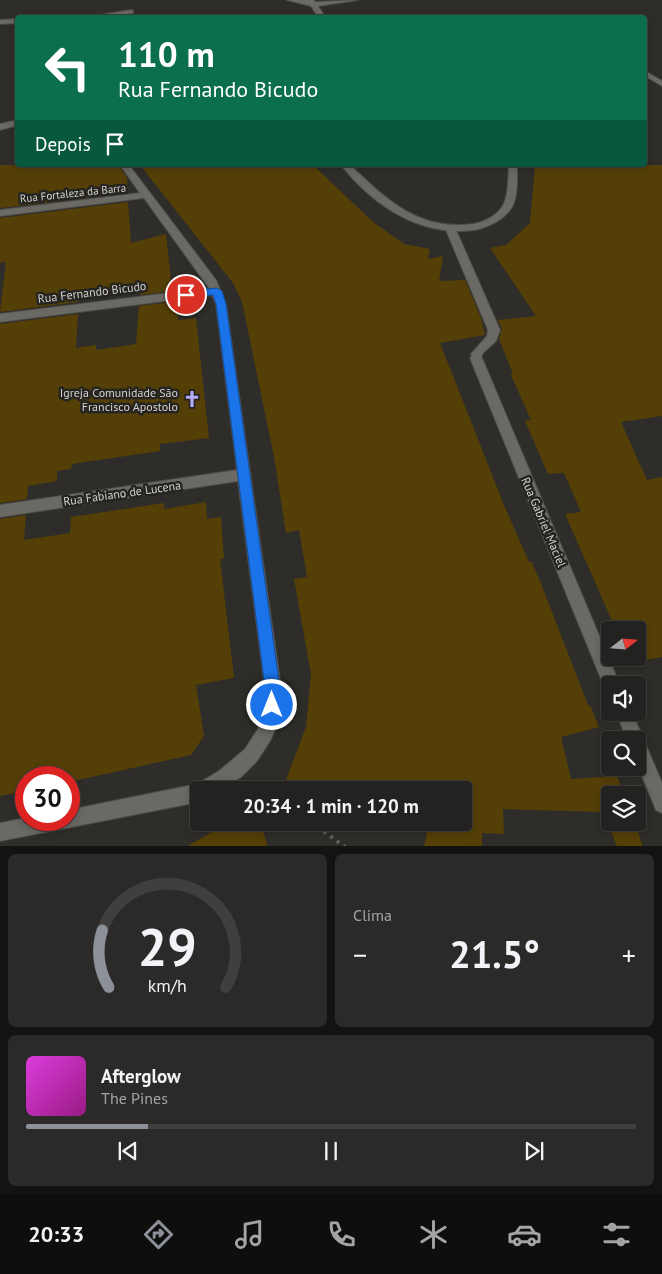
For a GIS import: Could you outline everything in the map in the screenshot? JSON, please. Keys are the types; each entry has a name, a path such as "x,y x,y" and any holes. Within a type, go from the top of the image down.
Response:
{"street":[{"path":"290,0 312,2 355,0"},
{"path":"312,2 321,15"},
{"path":"108,15 131,12"},
{"path":"0,22 15,22"},
{"path":"647,74 662,84"},
{"path":"0,127 15,123"},
{"path":"126,167 217,291 221,304 273,688 270,722 253,752 237,771 220,781"},
{"path":"347,167 375,194 404,216 427,226 451,230 485,224 504,211 509,203 513,167"},
{"name":"Rua Fortaleza da Barra","path":"0,213 148,195"},
{"name":"Rua Gabriel Maciel","path":"451,230 494,330 492,338 477,351 476,358 608,676"},
{"name":"Rua Fernando Bicudo","path":"0,318 217,291"},
{"name":"Rua Fabiano de Lucena","path":"0,511 243,475"},
{"path":"646,765 662,804"},
{"path":"80,817 190,795"},
{"path":"0,832 15,829"}],"path":[{"path":"324,831 345,846"}],"building":[{"path":"0,165 15,165 15,167 119,167 127,178 128,193 0,208"},
{"path":"647,165 662,165 662,416 621,422 647,480 662,477 662,657 646,660 646,621 612,621 565,514 581,512 564,473 548,474 525,421 531,420 511,375 513,374 499,339 502,329 498,320 536,316 490,248 506,245 530,223 535,167 647,167"},
{"path":"142,167 315,167 373,222 404,244 430,249 428,259 443,256 439,281 465,280 481,318 485,335 440,343 504,505 529,562 531,561 540,581 588,705 590,705 599,727 561,737 571,779 617,776 621,786 601,786 601,812 503,809 504,834 482,833 482,846 424,846 427,832 424,831 472,831 472,781 285,781 306,727 311,674 294,579 307,577 299,530 286,533 274,457 242,302 233,283"},
{"path":"128,202 131,243 166,234 172,291 140,295 140,290 79,298 78,302 0,312 6,262 0,263 0,218"},
{"path":"173,302 174,310 178,310 178,320 196,318 209,438 160,444 160,451 72,464 71,469 57,471 57,481 28,486 27,499 0,503 0,324 78,314 76,348 96,345 96,350 136,344 139,306"},
{"path":"206,502 207,519 221,517 224,559 220,559 234,678 196,685 204,736 191,755 80,780 80,766 15,766 15,793 0,796 0,519 26,515 24,540 70,533 71,517 164,503 164,509"},
{"path":"214,831 263,831 268,846 188,846"},
{"path":"611,831 638,831 643,846 617,846"}],"place":[{"name":"Igreja Comunidade São Francisco Apostolo","path":"192,399"}],"route":[{"path":"186,295 217,291 221,304 251,540 273,688 272,705"}]}
